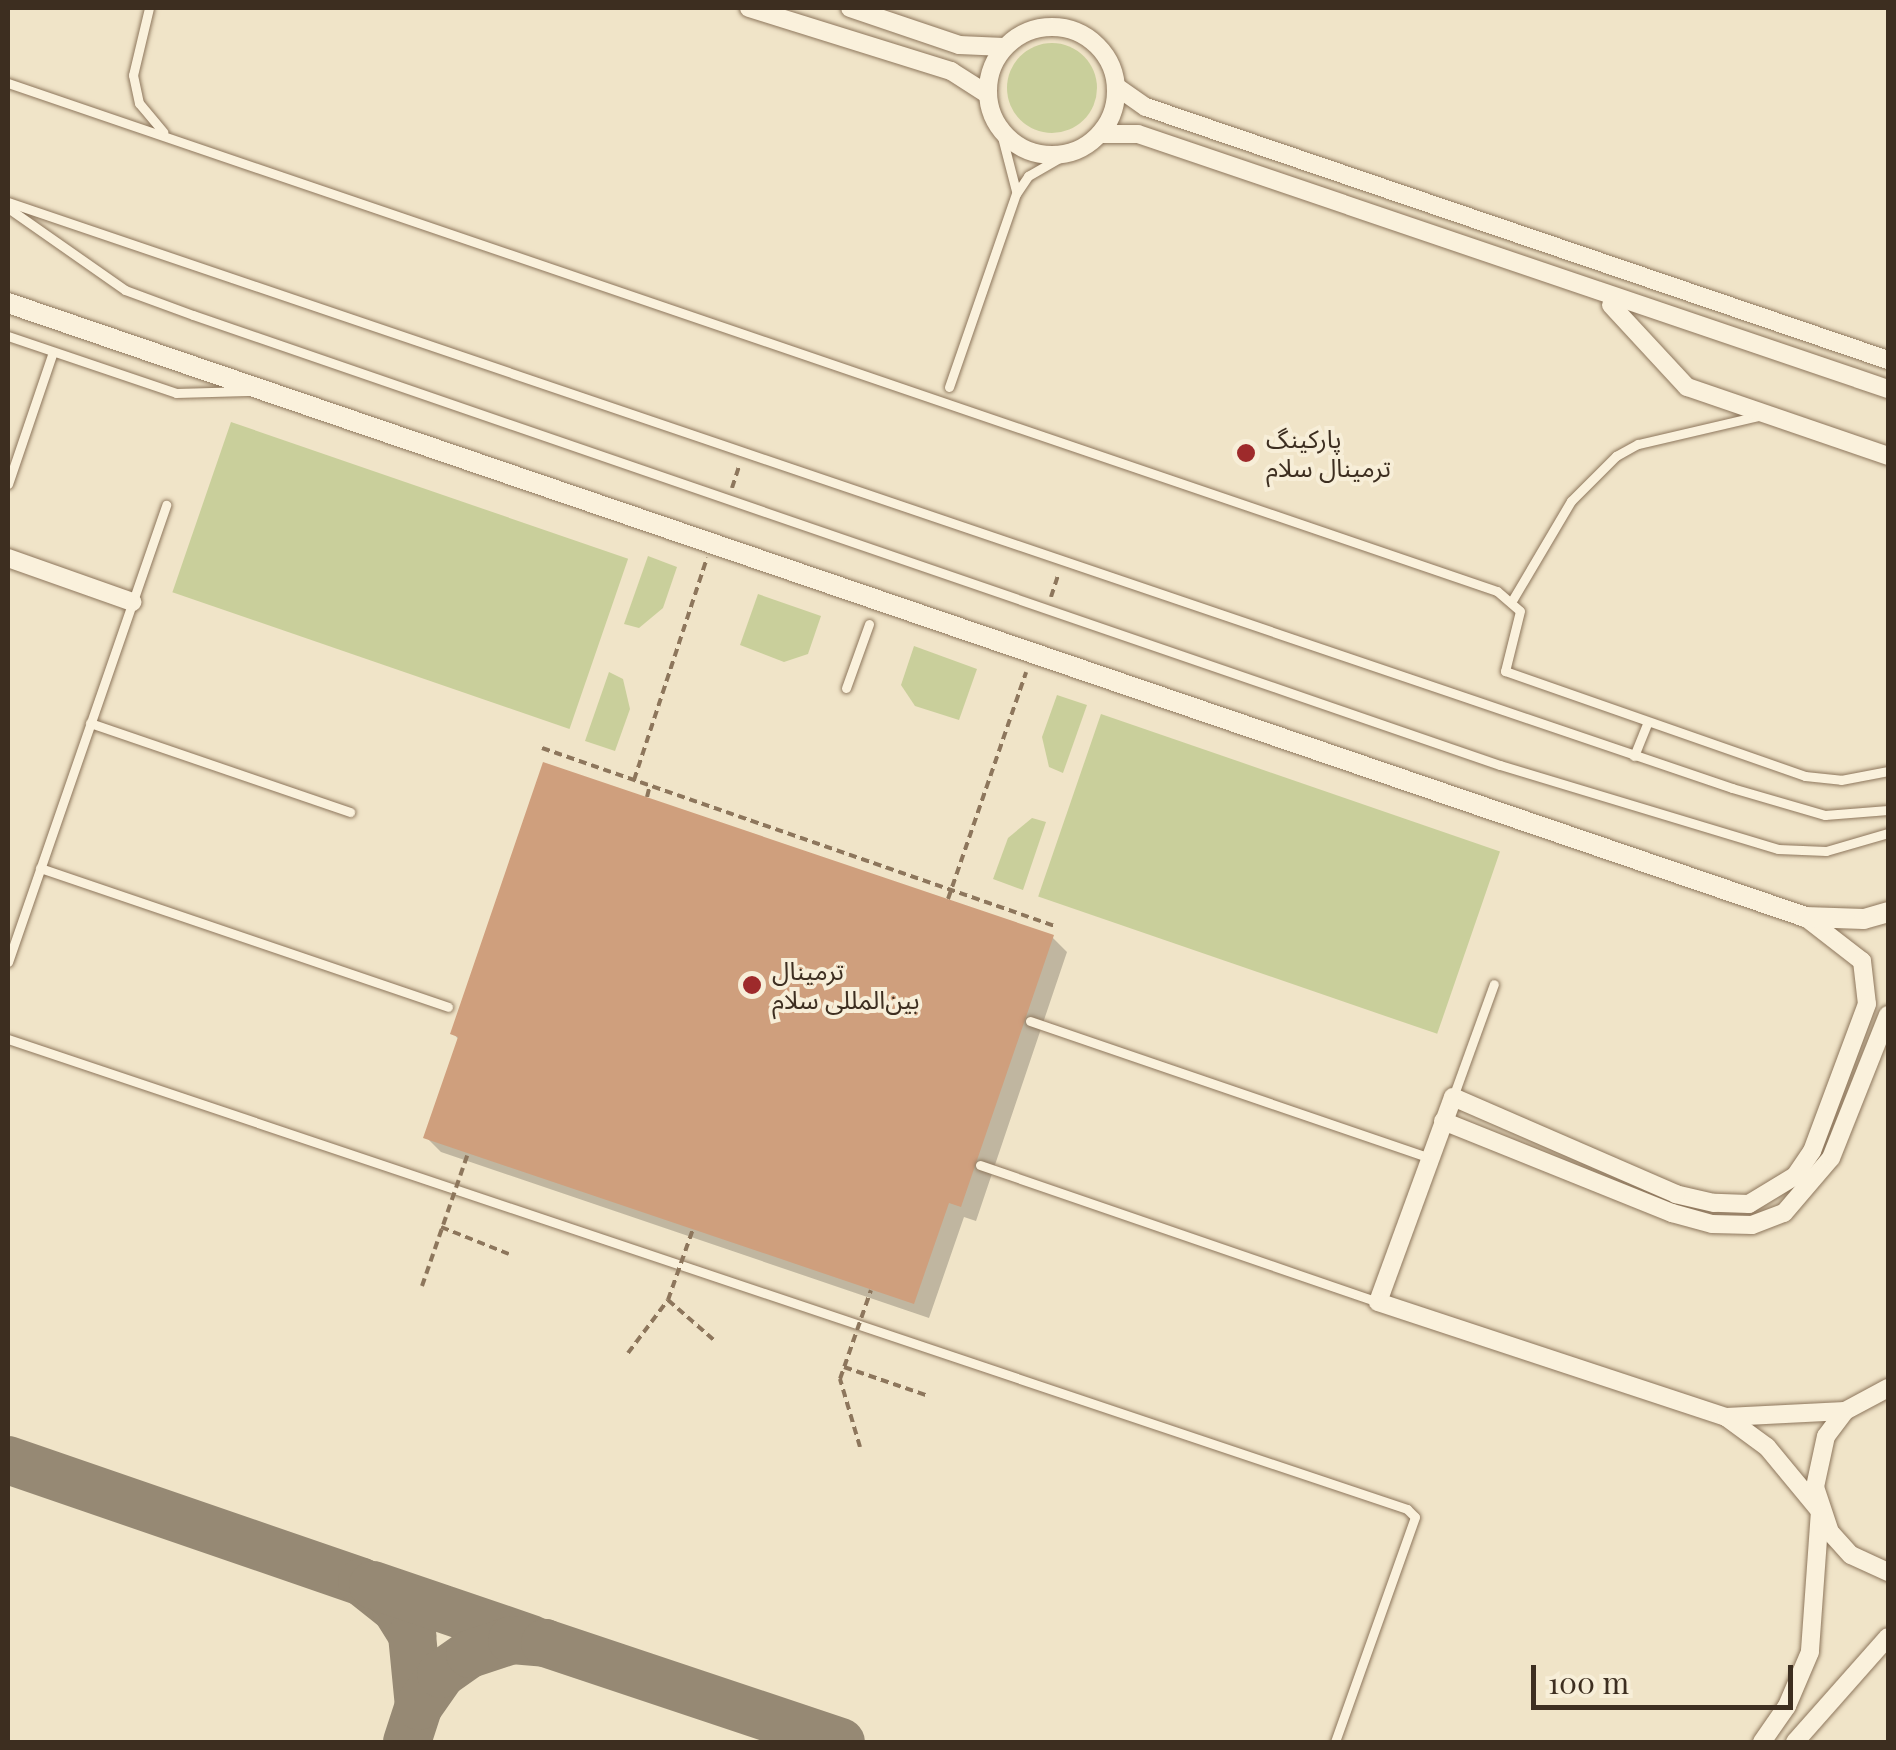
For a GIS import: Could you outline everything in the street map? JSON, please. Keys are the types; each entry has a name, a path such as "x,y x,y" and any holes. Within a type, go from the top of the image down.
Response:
{"street":[{"path":"749,8 951,71 987,94 1000,129 1030,152 1068,153 1100,134 1138,134 1584,290 1888,390"},
{"path":"850,8 959,45 1004,47"},
{"path":"987,94 1004,47 1020,34 1063,27 1100,48 1117,87 1146,106 1888,360"},
{"path":"1100,134 1117,87"},
{"path":"1584,290 1622,311 1687,387 1888,456"},
{"path":"8,303 1805,917 1864,918 1888,912"},
{"path":"8,558 132,602"},
{"path":"1805,917 1862,961 1867,1004 1812,1151 1773,1194 1749,1204 1676,1194 1452,1096 1378,1302 1726,1417 1767,1447 1851,1554 1888,1572"},
{"path":"1443,1121 1672,1213 1712,1224 1752,1225 1784,1213 1831,1158 1888,1014"},
{"path":"1762,1742 1787,1706 1810,1652 1820,1511 1817,1460 1845,1411 1888,1376"},
{"path":"1866,1396 1888,1388"},
{"path":"1726,1417 1845,1411"},
{"path":"1795,1742 1888,1638"}],"lane":[{"path":"149,8 134,75 150,122 172,139"},
{"path":"8,83 1512,599"},
{"path":"1000,129 1016,173 1016,194"},
{"path":"948,387 1016,194 1028,176 1068,153"},
{"path":"8,205 1634,756 1825,816 1888,810"},
{"path":"8,205 125,290 726,504 1500,765 1778,850 1826,851 1888,832"},
{"path":"8,336 176,394 260,390"},
{"path":"8,484 52,352"},
{"path":"1767,414 1655,439 1616,456 1571,500 1512,599 1518,629 1505,671 1805,776 1841,780 1888,771"},
{"path":"8,962 166,505"},
{"path":"846,688 869,624"},
{"path":"1634,756 1647,722"},
{"path":"90,723 350,812"},
{"path":"40,868 448,1008"},
{"path":"1452,1096 1494,984"},
{"path":"1030,1022 1430,1158"},
{"path":"8,1039 1408,1509 1414,1518 1336,1742"},
{"path":"980,1165 1378,1302"}],"path":[{"path":"726,504 744,455"},
{"path":"634,780 712,544"},
{"path":"1046,612 1063,563"},
{"path":"948,899 1033,653"},
{"path":"542,748 1056,926"},
{"path":"647,798 650,785"},
{"path":"422,1286 468,1153"},
{"path":"441,1227 510,1254"},
{"path":"628,1353 668,1300 693,1230"},
{"path":"860,1447 840,1379 872,1290"},
{"path":"668,1300 715,1341"},
{"path":"844,1367 928,1396"}],"green space":[{"path":"1043,43 1061,43 1077,50 1090,63 1097,88 1090,113 1077,126 1061,133 1043,133 1027,126 1014,113 1007,97 1007,79 1014,63 1027,50"},
{"path":"231,422 628,559 570,729 172,592"},
{"path":"648,556 677,567 663,608 639,628 624,624"},
{"path":"758,594 821,616 808,654 784,662 740,645"},
{"path":"914,646 977,669 959,720 915,706 901,685"},
{"path":"609,672 623,679 630,709 615,751 585,741"},
{"path":"1057,695 1087,705 1063,773 1049,767 1042,737"},
{"path":"1101,714 1500,851 1437,1034 1038,896"},
{"path":"1032,818 1046,822 1023,890 993,879 1008,838"}],"building":[{"name":"ترمینال بین‌المللی سلام","path":"543,762 1054,935 961,1207 949,1203 914,1304 423,1138 458,1037 450,1034"}],"taxiway":[{"path":"8,1460 362,1582 396,1609 412,1635 419,1706"},
{"path":"373,1585 532,1639"},
{"path":"407,1742 419,1706 441,1674 470,1654 512,1640 545,1643 841,1742"}],"place":[{"name":"پارکینگ ترمینال سلام","path":"1246,453"},
{"name":"ترمینال بین‌المللی سلام","path":"752,985"}]}
